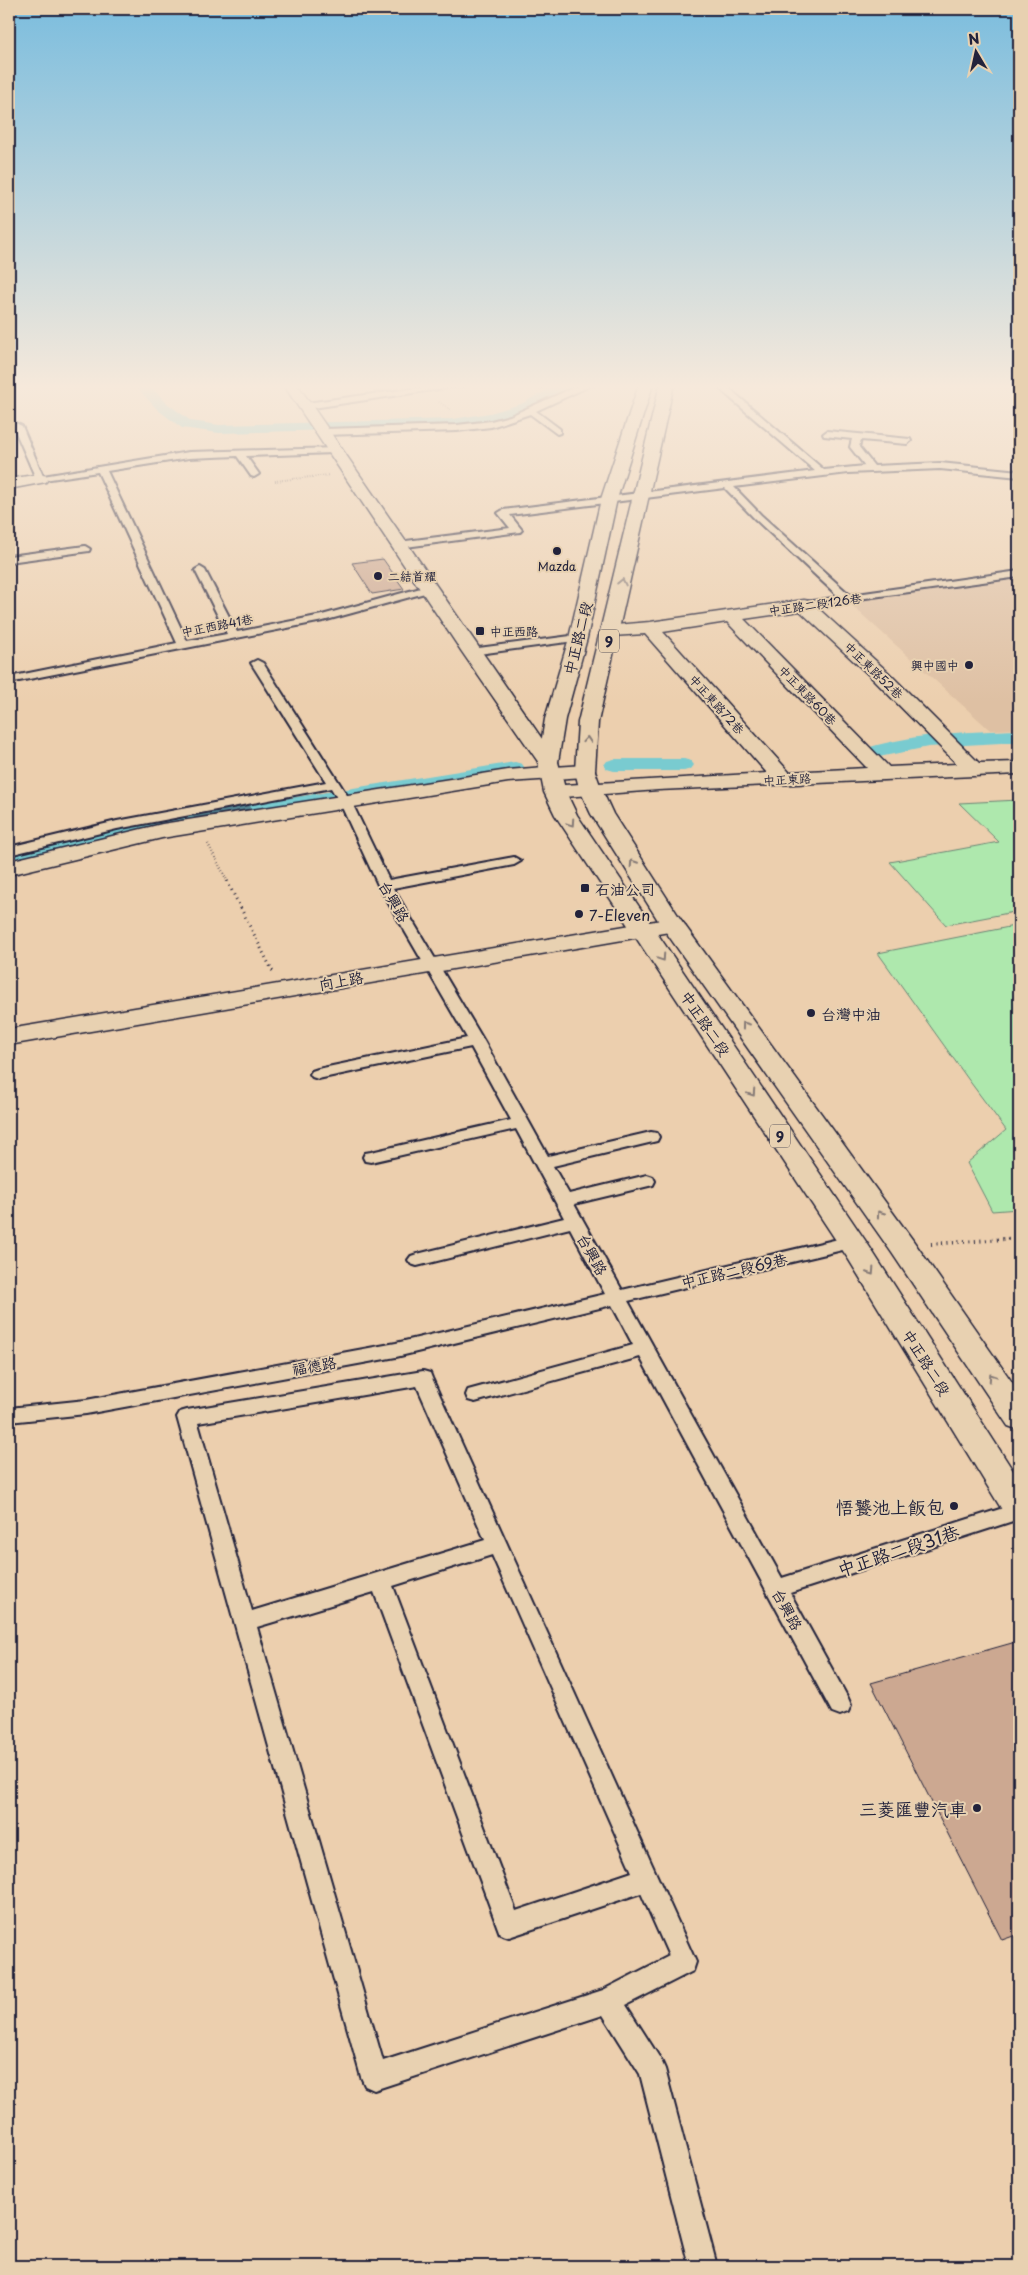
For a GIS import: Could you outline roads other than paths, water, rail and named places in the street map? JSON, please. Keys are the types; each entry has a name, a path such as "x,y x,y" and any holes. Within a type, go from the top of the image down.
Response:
{"street":[{"path":"362,490 551,775"},
{"name":"9","path":"609,499 612,490"},
{"name":"9","path":"640,495 641,490"},
{"name":"中正路二段","path":"640,495 611,630 588,722 588,779 602,814 673,925 902,1246 1019,1418"},
{"name":"中正路二段","path":"609,499 578,638 556,719 551,775 566,816 851,1242 1019,1509"},
{"name":"中正路二段126巷","path":"611,630 650,628 804,605"},
{"name":"中正東路52巷","path":"804,605 945,739 974,770"},
{"name":"中正東路60巷","path":"731,616 884,774"},
{"name":"中正東路72巷","path":"650,628 784,779"},
{"name":"中正東路","path":"9,868 162,831 346,804 461,783 551,775 588,779 784,779 1019,768"},
{"name":"向上路","path":"9,1037 673,925"}],"lane":[{"path":"110,490 184,646"},
{"path":"398,544 517,530 503,513 682,490"},
{"path":"732,490 758,517 848,599"},
{"path":"9,559 85,549"},
{"path":"200,570 234,636"},
{"name":"中正路二段126巷","path":"804,605 1019,574"},
{"name":"中正西路41巷","path":"9,680 323,618 428,589"},
{"path":"471,652 578,638"},
{"name":"台興路","path":"257,663 346,804 384,885 433,964 476,1041 840,1705"},
{"path":"9,851 117,824 334,784"},
{"path":"384,885 514,861"},
{"path":"318,1074 476,1041"},
{"path":"371,1157 521,1123"},
{"path":"543,1163 651,1137"},
{"path":"564,1201 647,1181"},
{"path":"418,1260 575,1221"},
{"name":"中正路二段69巷","path":"617,1297 851,1242"},
{"name":"福德路","path":"9,1414 86,1407 386,1351 617,1297"},
{"path":"475,1395 646,1350"},
{"path":"423,1378 498,1545 684,1962 608,2001 374,2077 186,1417 423,1378"},
{"name":"中正路二段31巷","path":"776,1589 1019,1509"},
{"path":"245,1622 498,1545"},
{"path":"380,1580 509,1925 647,1879"},
{"path":"608,2001 652,2069 703,2266"}],"waterway":[{"path":"874,752 910,743 928,741 1019,736"},
{"path":"614,765 684,765"},
{"path":"260,809 515,768"},
{"path":"184,815 199,815 328,795 330,798"},
{"path":"9,860 73,842 185,821"}],"place":[{"name":"Mazda","path":"557,551"},
{"name":"二結首耀","path":"378,576"},
{"name":"中正西路","path":"480,631"},
{"name":"興中國中","path":"969,665"},
{"name":"石油公司","path":"585,888"},
{"name":"7-Eleven","path":"579,914"},
{"name":"台灣中油","path":"811,1013"},
{"name":"悟饕池上飯包","path":"954,1506"},
{"name":"三菱匯豐汽車","path":"977,1808"}]}
